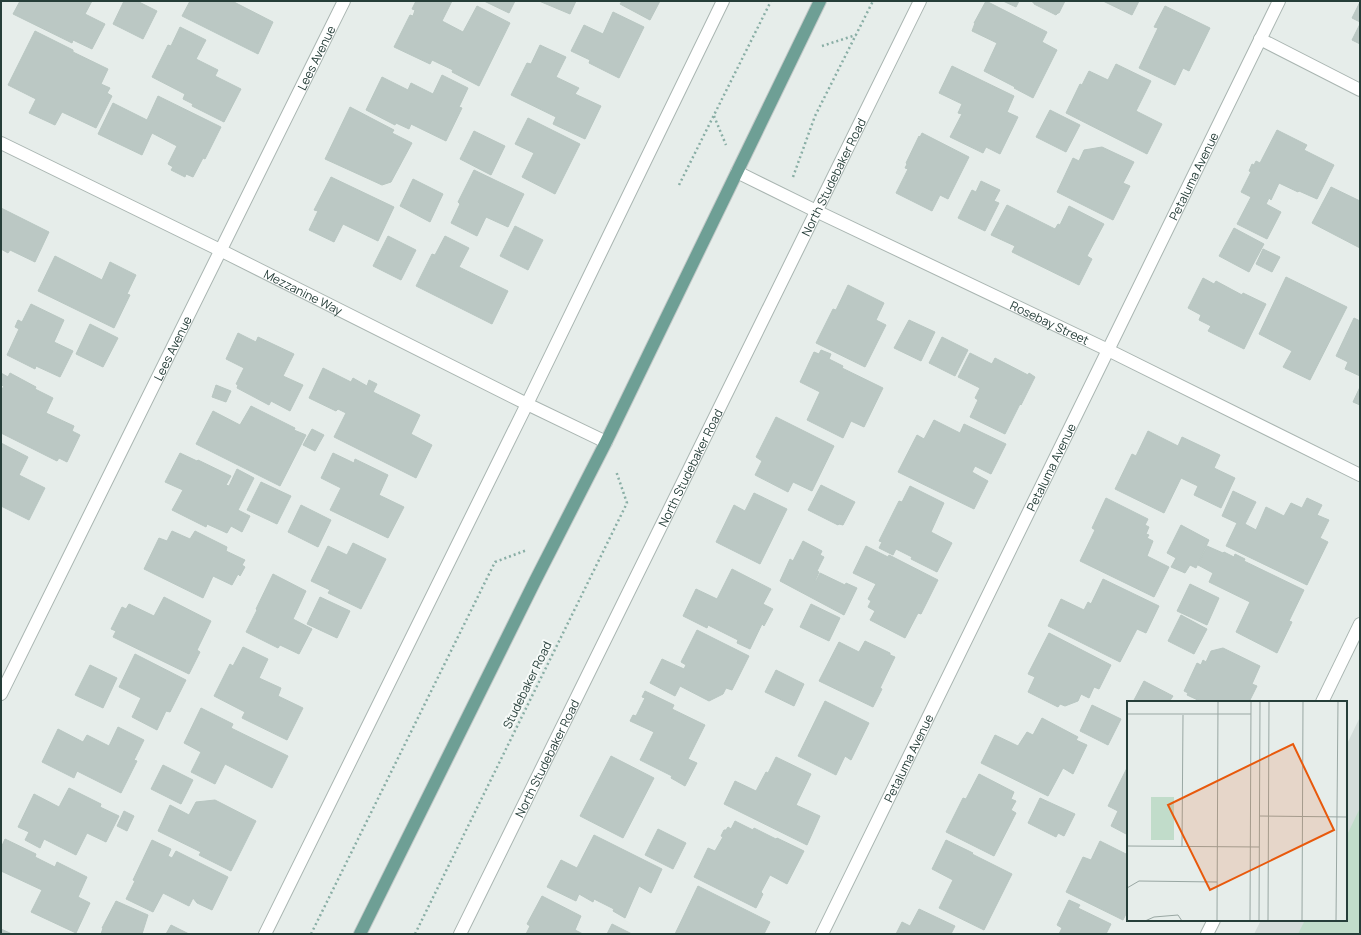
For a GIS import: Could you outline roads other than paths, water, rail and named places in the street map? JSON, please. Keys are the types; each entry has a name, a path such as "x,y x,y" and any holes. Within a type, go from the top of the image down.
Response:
{"main road":[{"path":"360,934 606,442 820,1"}],"street":[{"name":"Lees Avenue","path":"1,694 344,1"},
{"path":"265,934 527,404 722,1"},
{"name":"North Studebaker Road","path":"460,934 920,1"},
{"name":"Petaluma Avenue","path":"822,934 1279,1"},
{"path":"1260,39 1360,90"},
{"name":"Mezzanine Way","path":"1,143 606,442"},
{"name":"Rosebay Street","path":"737,172 1108,350 1360,475"},
{"path":"1322,701 1360,624"},
{"path":"1207,934 1214,921"}]}
